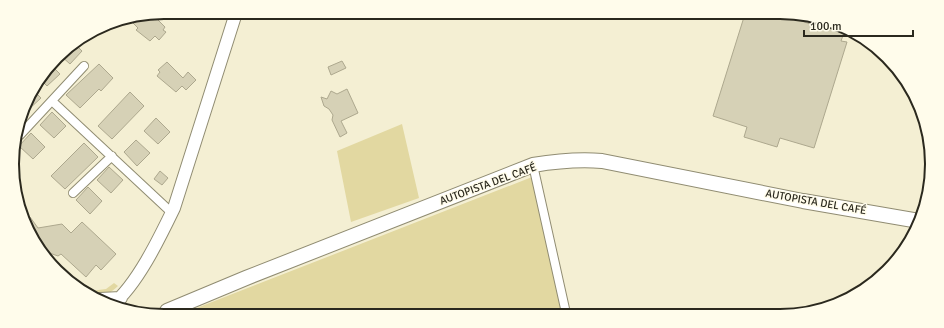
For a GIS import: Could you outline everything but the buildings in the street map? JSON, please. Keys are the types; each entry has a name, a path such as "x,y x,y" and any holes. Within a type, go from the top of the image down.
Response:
{"highway":[{"name":"AUTOPISTA DEL CAFÉ","path":"172,309 260,272 533,165 574,159 602,161 803,201 914,220"}],"main road":[{"path":"116,301 161,236 172,213 234,19"}],"street":[{"path":"23,132 84,66"},
{"path":"52,101 172,213"},
{"path":"73,193 112,156"},
{"path":"533,165 565,309"}],"shaded area":[{"path":"402,124 419,198 351,222 337,151"},
{"path":"532,177 562,309 194,309"},
{"path":"114,283 118,286 114,290 102,295 93,291 106,289"}]}
